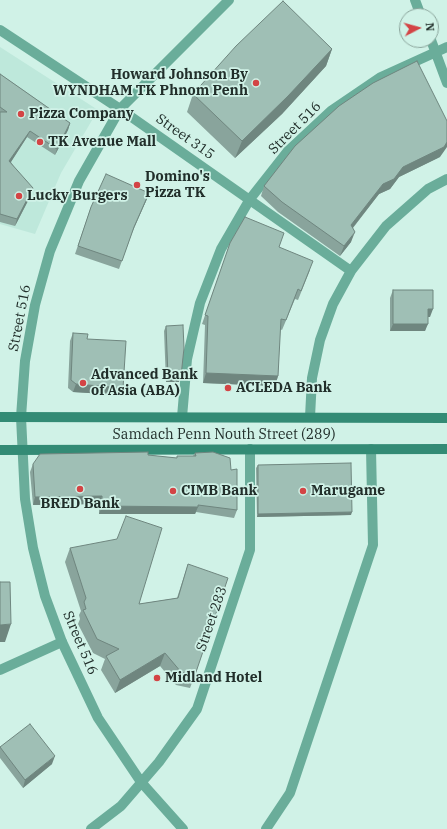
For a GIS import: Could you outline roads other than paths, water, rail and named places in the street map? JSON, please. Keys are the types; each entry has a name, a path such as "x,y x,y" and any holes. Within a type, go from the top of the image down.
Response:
{"main road":[{"name":"Samdach Penn Nouth Street (289)","path":"0,417 447,418"},
{"name":"Samdach Penn Nouth Street (289)","path":"0,450 447,449"}],"street":[{"name":"Street 516","path":"183,829 141,782 98,718 62,642 45,596 33,548 25,499 21,450 21,417 26,361 35,305 50,251 79,181 120,109 229,0"},
{"name":"Street 315","path":"0,30 120,109 351,271"},
{"name":"Street 516","path":"182,417 187,359 200,303 221,249 250,200 287,152 331,111 381,77 435,51 447,47"},
{"path":"434,48 447,83"},
{"path":"310,417 312,378 320,340 333,304 351,271 386,226 428,190 447,179"},
{"name":"Street 283","path":"91,829 121,806 159,762 197,709 250,550 250,449"},
{"path":"266,829 290,793 373,545 372,449"},
{"path":"0,670 62,642"}],"place":[{"name":"Howard Johnson By WYNDHAM TK Phnom Penh","path":"256,83"},
{"name":"Pizza Company","path":"21,114"},
{"name":"TK Avenue Mall","path":"40,142"},
{"name":"Domino's Pizza TK","path":"137,185"},
{"name":"Lucky Burgers","path":"19,196"},
{"name":"Advanced Bank of Asia (ABA)","path":"83,383"},
{"name":"ACLEDA Bank","path":"228,388"},
{"name":"BRED Bank","path":"80,489"},
{"name":"CIMB Bank","path":"173,491"},
{"name":"Marugame","path":"303,491"},
{"name":"Midland Hotel","path":"157,678"}]}
